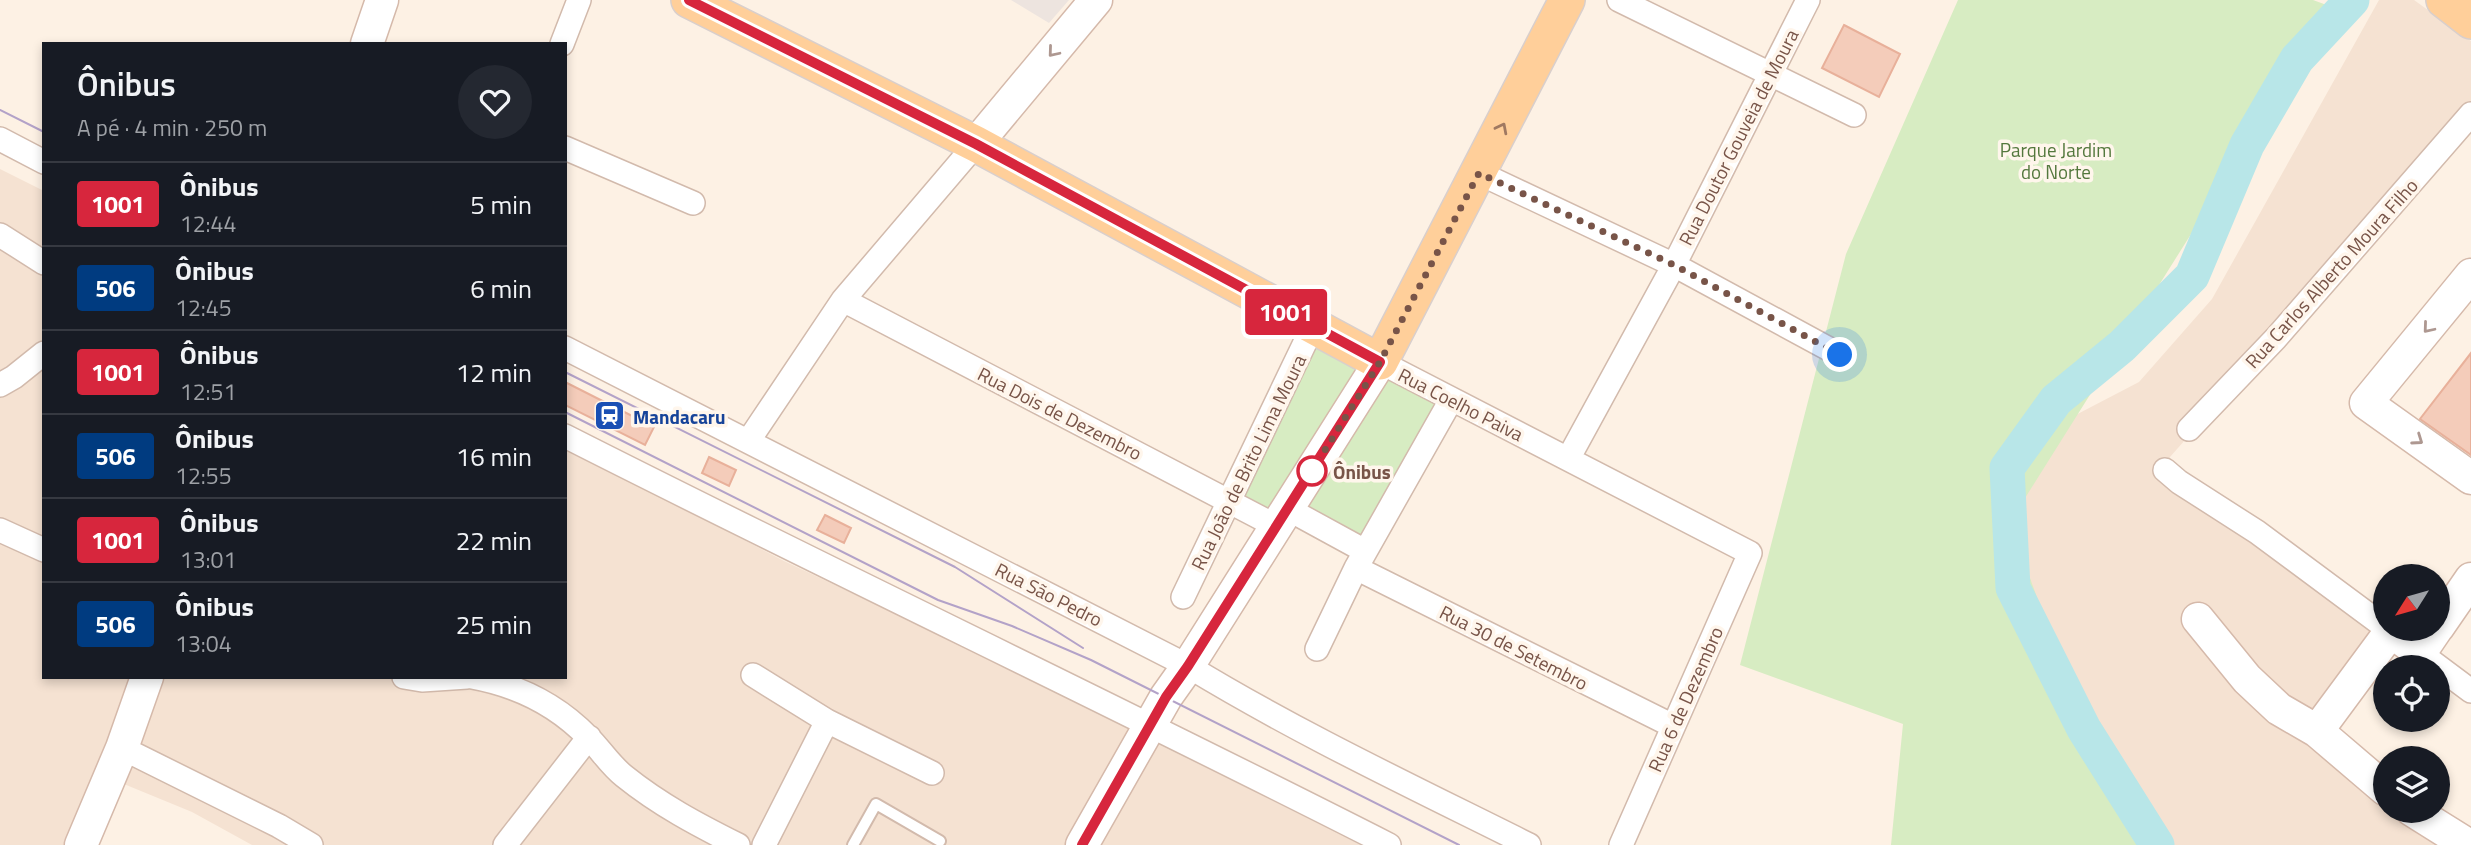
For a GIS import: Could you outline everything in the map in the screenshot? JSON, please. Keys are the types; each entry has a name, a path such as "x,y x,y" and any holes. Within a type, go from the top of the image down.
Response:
{"main road":[{"name":"Rua Coelho Paiva","path":"689,0 976,144 1380,362"},
{"path":"1380,362 1567,0"},
{"path":"2444,0 2471,21"}],"street":[{"path":"368,42 382,0"},
{"path":"563,42 579,0"},
{"path":"749,440 843,300 1097,0"},
{"path":"1619,0 1854,116"},
{"name":"Rua Doutor Gouveia de Moura","path":"1568,459 1674,265 1808,0"},
{"name":"Rua Carlos Alberto Moura Filho","path":"2189,429 2276,338 2471,114"},
{"path":"0,139 42,161"},
{"path":"567,149 694,204"},
{"path":"1479,173 1674,265 1840,355"},
{"path":"0,234 42,262"},
{"path":"2471,275 2366,403 2471,478"},
{"name":"Rua Dois de Dezembro","path":"843,300 1228,501 1282,517"},
{"name":"Rua João de Brito Lima Moura","path":"1183,597 1313,327"},
{"name":"Rua São Pedro","path":"567,349 1188,666 1233,694 1370,766 1529,845"},
{"path":"0,385 42,355"},
{"path":"1082,845 1166,697 1380,362"},
{"name":"Rua Coelho Paiva","path":"1380,362 1750,553"},
{"path":"1317,649 1360,559 1451,400"},
{"path":"567,437 771,540 1152,724 1389,845"},
{"path":"2165,470 2179,482 2257,532 2373,618"},
{"name":"Rua 30 de Setembro","path":"1282,517 1673,726"},
{"path":"0,530 42,549"},
{"name":"Rua 6 de Dezembro","path":"1620,845 1750,553"},
{"path":"2450,609 2471,579"},
{"path":"2198,619 2255,687 2279,709 2317,731 2373,779"},
{"path":"2317,731 2380,641"},
{"path":"2435,641 2471,691"},
{"path":"753,675 827,721 932,773"},
{"path":"88,843 146,679"},
{"path":"416,679 438,679"},
{"path":"482,679 526,691 556,710 589,737 604,757 648,795 681,816 738,845"},
{"path":"764,845 827,721"},
{"path":"505,845 589,737"},
{"path":"122,748 267,820 311,845"},
{"path":"2433,823 2468,845"}],"lane":[{"path":"853,845 876,804 940,841"}],"shaded area":[{"path":"1011,0 1069,0 1049,23"},
{"path":"2379,0 2414,0 2471,41 2471,116 2155,474 2373,631 2373,641 2378,641 2311,735 2373,798 2373,823 2406,823 2441,845 2048,845 2000,471 2014,447 2139,382 2212,299"},
{"path":"0,169 42,190 42,679 567,679 567,447 784,561 1162,739 1360,845 252,845 192,812 119,782 90,845 0,845"}],"green space":[{"name":"Parque Jardim do Norte","path":"1958,0 2313,0 2343,11 2247,145 2010,522 2084,729 2164,845 1891,845 1903,724 1740,665 1846,254"},
{"path":"1317,335 1364,365 1276,516 1237,493"},
{"path":"1383,375 1437,401 1355,551 1296,518"}],"building":[{"path":"1844,25 1900,54 1879,97 1822,68"},
{"path":"2471,353 2471,455 2420,419"},
{"name":"Mandacaru","path":"567,383 654,427 645,445 567,406"},
{"path":"709,457 736,470 729,486 702,473"},
{"path":"825,515 851,528 844,543 817,530"}],"waterway":[{"path":"2157,845 2084,729 2013,588 2007,468 2056,400 2122,346 2192,276 2247,145 2297,59 2352,0"}],"tram line":[{"path":"0,110 42,131"},
{"path":"567,373 955,567 1083,648"},
{"path":"567,413 938,600 1012,626 1091,660 1459,845"}],"bus line":[{"name":"1001","path":"689,0 976,144 1380,362 1166,697 1082,845"}],"place":[{"name":"Mandacaru","path":"610,416"},
{"name":"Ônibus","path":"1312,471"}],"route":[{"path":"1312,471 1380,362 1479,173 1674,265 1840,355"}]}
